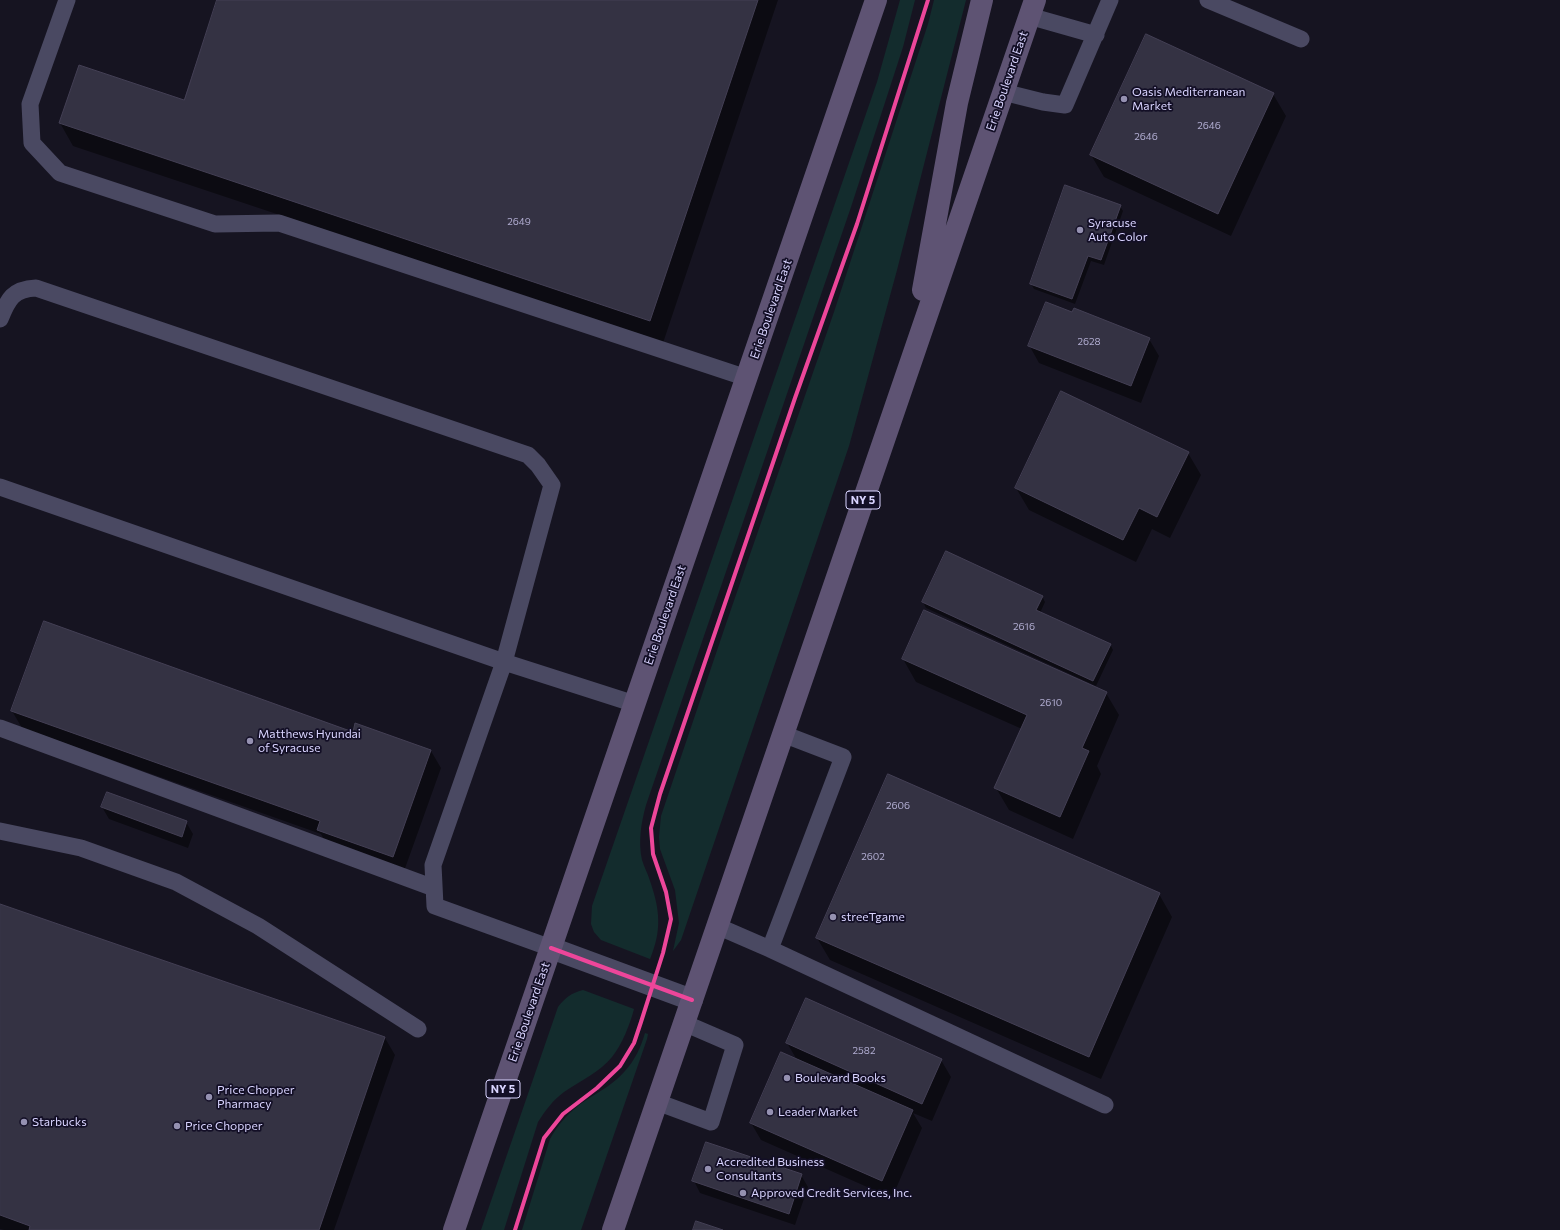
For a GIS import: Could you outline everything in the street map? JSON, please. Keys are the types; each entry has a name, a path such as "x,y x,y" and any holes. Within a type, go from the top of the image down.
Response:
{"main road":[{"name":"Erie Boulevard East","path":"454,1230 876,0"},
{"path":"911,358 956,103 982,0"},
{"name":"Erie Boulevard East","path":"613,1230 1032,8"}],"street":[{"path":"551,948 692,1000"}],"lane":[{"path":"67,0 30,104 32,143 60,173 215,224 279,223 747,378"},
{"path":"1003,92 1044,102 1065,105 1096,36 1110,0"},
{"path":"1208,0 1301,39"},
{"path":"1032,8 1096,36"},
{"path":"0,319 7,302 14,294 24,289 36,288 528,455 538,465 552,485 504,662 433,865 434,906 551,948"},
{"path":"0,487 504,662 635,704"},
{"path":"0,728 434,888"},
{"path":"770,949 843,757 783,734"},
{"path":"0,831 81,848 176,882 258,926 418,1029"},
{"path":"717,926 770,949 1104,1105"},
{"path":"657,1102 711,1122 735,1045 684,1023"}],"green space":[{"path":"900,0 915,0 903,47 851,207 644,812 641,826 640,846 643,863 649,878 658,911 658,929 654,949 650,959 601,940 594,932 591,924 592,906 877,82"},
{"path":"934,0 966,0 897,270 849,446 681,940 673,951 679,923 675,890 660,849 659,837 661,816 834,312 928,24"},
{"path":"583,990 634,1009 625,1034 616,1052 607,1062 596,1072 564,1092 546,1110 538,1122 504,1230 481,1230 558,1007 569,996"},
{"path":"645,1033 648,1034 647,1039 581,1230 522,1230 553,1133 565,1118 575,1109 621,1076 632,1062 642,1043"}],"building":[{"path":"217,0 758,0 650,321 59,123 79,65 184,100"},
{"path":"1146,34 1274,93 1218,214 1090,155"},
{"name":"Syracuse Auto Color","path":"1065,185 1121,205 1101,260 1088,256 1072,299 1030,284"},
{"path":"1046,302 1072,312 1074,308 1150,338 1131,386 1028,346"},
{"path":"1061,391 1189,452 1157,517 1139,508 1123,540 1015,488"},
{"path":"946,551 1043,596 1036,610 1111,644 1093,681 922,602"},
{"path":"924,610 1107,692 1082,748 1089,751 1060,817 994,788 1027,715 902,659"},
{"name":"Matthews Hyundai of Syracuse","path":"44,621 353,732 355,723 431,750 393,857 317,830 320,821 11,711"},
{"path":"888,774 1160,893 1089,1057 816,938"},
{"path":"107,792 187,821 182,837 101,807"},
{"name":"Price Chopper","path":"0,904 385,1037 319,1230 29,1230 30,1226 0,1215"},
{"path":"806,998 942,1059 922,1104 786,1043"},
{"path":"781,1052 913,1110 882,1181 750,1123"},
{"path":"706,1142 802,1174 789,1214 692,1181"},
{"path":"696,1221 723,1230 693,1230"}],"cycle path":[{"path":"515,1230 544,1138 563,1114 597,1088 620,1066 634,1043 663,953 671,919 666,892 653,854 651,828 660,794 795,398 857,224 928,0"},
{"path":"551,948 692,1000"}],"place":[{"name":"Oasis Mediterranean Market","path":"1124,99"},
{"name":"Syracuse Auto Color","path":"1080,230"},
{"name":"Matthews Hyundai of Syracuse","path":"250,741"},
{"name":"streeTgame","path":"833,917"},
{"name":"Boulevard Books","path":"787,1078"},
{"name":"Price Chopper Pharmacy","path":"209,1097"},
{"name":"Leader Market","path":"770,1112"},
{"name":"Starbucks","path":"24,1122"},
{"name":"Price Chopper","path":"177,1126"},
{"name":"Accredited Business Consultants","path":"708,1169"},
{"name":"Approved Credit Services, Inc.","path":"743,1193"}]}
